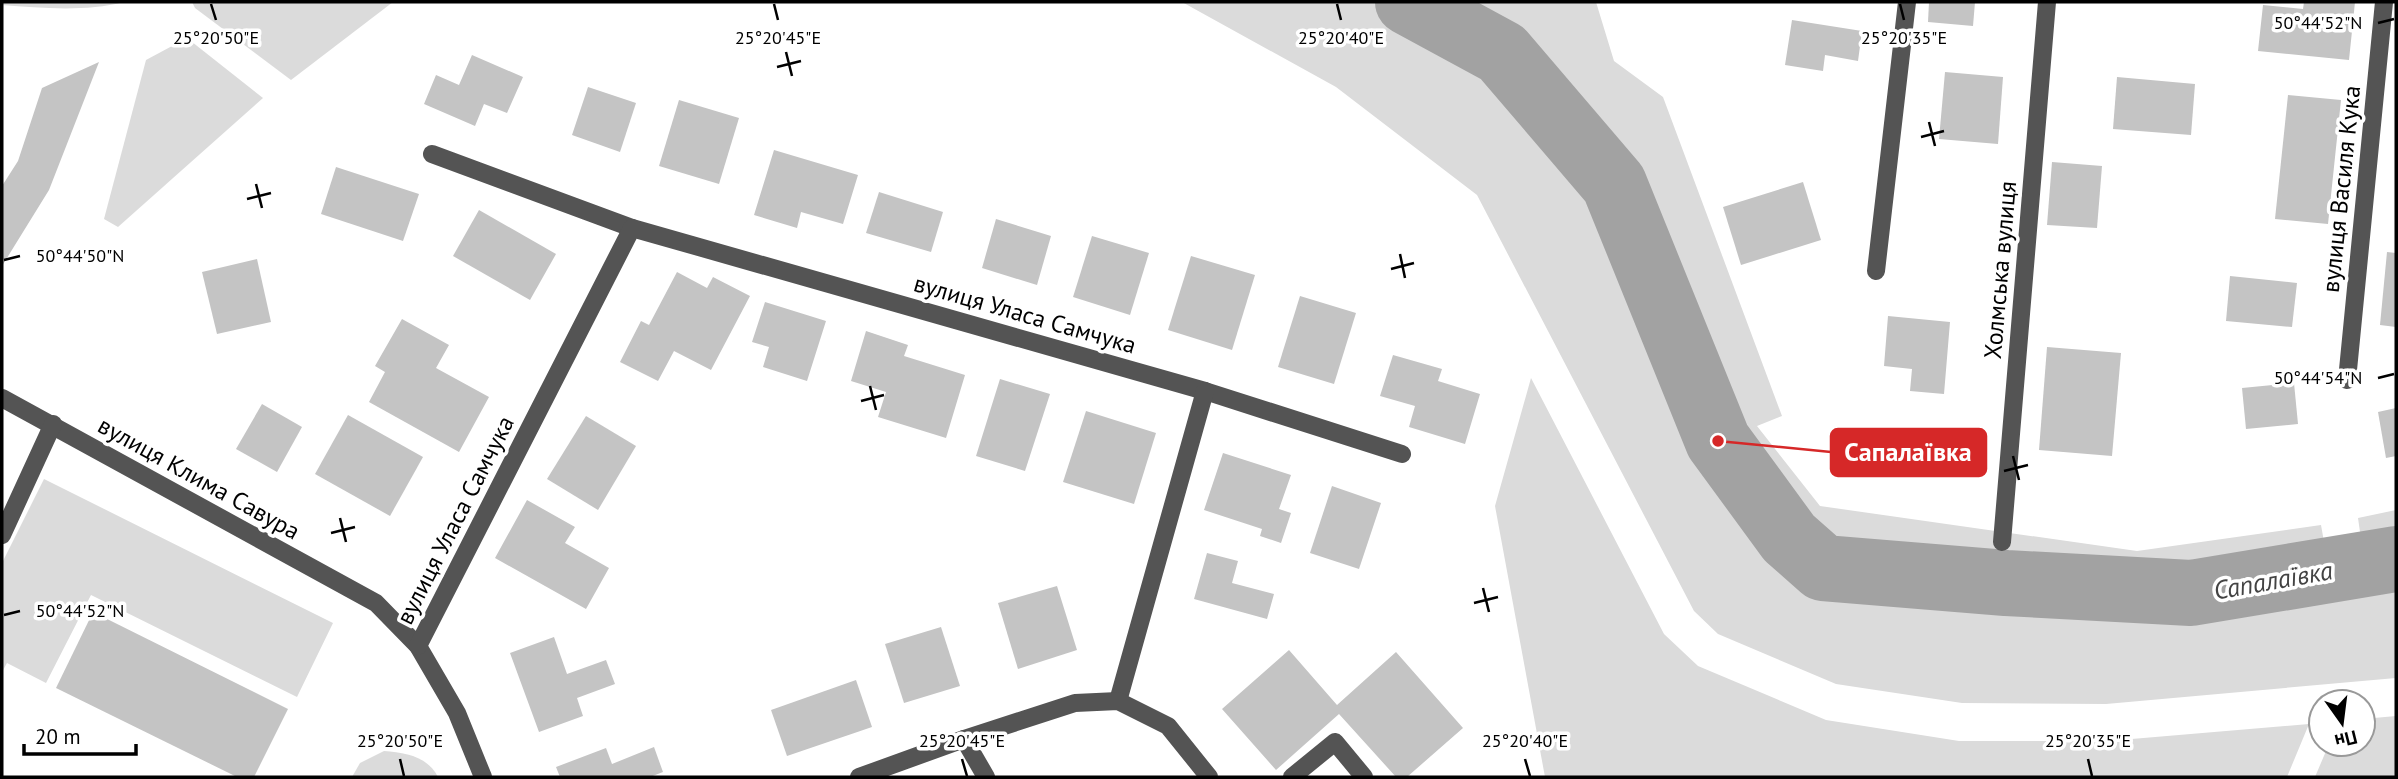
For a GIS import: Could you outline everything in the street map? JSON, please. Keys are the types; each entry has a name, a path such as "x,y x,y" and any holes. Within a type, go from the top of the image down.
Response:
{"street":[{"path":"1876,271 1907,2"},
{"name":"Холмська вулиця","path":"2002,542 2047,2"},
{"name":"вулиця Василя Кука","path":"2347,380 2384,2"},
{"name":"вулиця Уласа Самчука","path":"432,153 632,228 1205,391 1402,454"},
{"name":"вулиця Уласа Самчука","path":"418,646 632,228"},
{"path":"1118,701 1205,391"},
{"name":"вулиця Клима Савура","path":"2,398 376,603 418,646 457,713 483,777"},
{"path":"2,535 53,424"},
{"path":"859,777 1075,703 1118,701 1168,726 1209,777"},
{"path":"964,739 986,777"},
{"path":"1292,777 1335,742 1364,777"}],"shaded area":[{"path":"2,2 124,2 63,8 2,5"},
{"path":"192,2 393,2 291,80 195,8"},
{"path":"1182,2 1596,2 1614,61 1663,97 1782,416 1757,426 1820,506 2137,551 2321,525 2326,553 2362,546 2358,518 2396,510 2396,678 2106,704 1962,703 1836,684 1718,634 1694,611 1477,195 1336,87"},
{"path":"187,38 263,98 118,227 104,219 146,60"},
{"path":"1531,378 1664,634 1698,666 1826,720 1959,741 2108,741 2307,724 2307,729 2287,777 1545,777 1495,506"},
{"path":"44,479 333,623 297,697 91,595 46,683 7,663 2,672 2,563"},
{"path":"2396,716 2396,777 2315,777 2323,758 2377,758 2377,718"},
{"path":"384,751 422,760 438,777 352,777 360,763"}],"building":[{"path":"1929,2 1975,2 1973,26 1928,22"},
{"path":"2304,2 2355,2 2349,60 2258,51 2263,5 2303,9"},
{"path":"1792,20 1862,31 1858,61 1825,55 1823,71 1785,65"},
{"path":"472,55 523,77 507,113 484,104 475,126 424,104 436,75 459,85"},
{"path":"99,62 49,190 2,266 2,186 18,161 42,88"},
{"path":"1945,72 2003,77 1998,144 1939,139"},
{"path":"2117,77 2195,84 2191,135 2113,129"},
{"path":"588,87 636,103 620,152 572,135"},
{"path":"2288,95 2341,100 2328,224 2275,219"},
{"path":"679,100 739,118 719,184 659,166"},
{"path":"774,150 858,175 843,224 801,212 797,228 754,215"},
{"path":"2052,162 2102,166 2097,228 2047,225"},
{"path":"336,167 419,194 403,241 321,214"},
{"path":"1803,182 1821,240 1741,265 1723,207"},
{"path":"879,192 943,212 931,252 866,233"},
{"path":"479,210 556,254 530,300 453,256"},
{"path":"996,219 1051,236 1037,285 982,268"},
{"path":"1092,236 1149,253 1130,315 1073,297"},
{"path":"2387,252 2396,253 2396,327 2380,325"},
{"path":"1191,256 1255,275 1232,350 1168,330"},
{"path":"257,259 271,322 217,334 202,272"},
{"path":"677,272 707,288 713,277 750,296 711,370 674,351 658,381 620,362 641,321 649,325"},
{"path":"2230,276 2297,283 2292,327 2226,321"},
{"path":"1300,296 1356,313 1334,384 1278,367"},
{"path":"765,302 826,321 807,381 763,367 769,347 752,342"},
{"path":"1888,316 1950,322 1944,394 1910,391 1912,369 1884,366"},
{"path":"402,319 449,345 436,368 489,397 459,452 369,402 385,372 375,366"},
{"path":"866,331 908,345 904,356 965,375 946,438 878,417 886,392 851,381"},
{"path":"2047,347 2121,353 2112,456 2039,450"},
{"path":"1393,355 1442,369 1438,381 1480,394 1465,444 1409,427 1415,406 1380,396"},
{"path":"1000,379 1050,394 1025,471 976,456"},
{"path":"2294,383 2298,424 2246,429 2242,388"},
{"path":"262,404 302,427 277,472 236,449"},
{"path":"2396,408 2396,456 2386,458 2378,412"},
{"path":"1086,411 1156,433 1134,504 1063,482"},
{"path":"348,415 423,457 390,516 315,474"},
{"path":"586,416 636,446 598,510 547,479"},
{"path":"1223,453 1291,475 1279,509 1291,513 1281,543 1260,536 1262,529 1204,510"},
{"path":"1332,486 1381,503 1359,569 1310,553"},
{"path":"527,500 575,527 565,543 609,568 586,609 495,558"},
{"path":"1207,553 1238,561 1232,583 1274,594 1267,619 1194,599"},
{"path":"1057,586 1077,650 1018,669 998,603"},
{"path":"93,612 288,709 254,777 237,777 56,688"},
{"path":"941,627 960,686 904,703 885,644"},
{"path":"554,637 567,674 606,660 615,684 577,698 583,716 539,732 510,653"},
{"path":"1289,650 1337,705 1396,652 1463,728 1407,777 1396,777 1339,714 1276,770 1222,709"},
{"path":"856,680 872,727 787,756 771,710"},
{"path":"654,747 663,772 650,777 560,777 556,767 606,748 612,764"}],"waterway":[{"name":"Сапалаївка","path":"1408,2 1502,53 1614,184 1718,441 1789,538 1823,568 2006,583 2191,593 2396,559"}],"place":[{"name":"Сапалаївка","path":"1718,441"}]}
